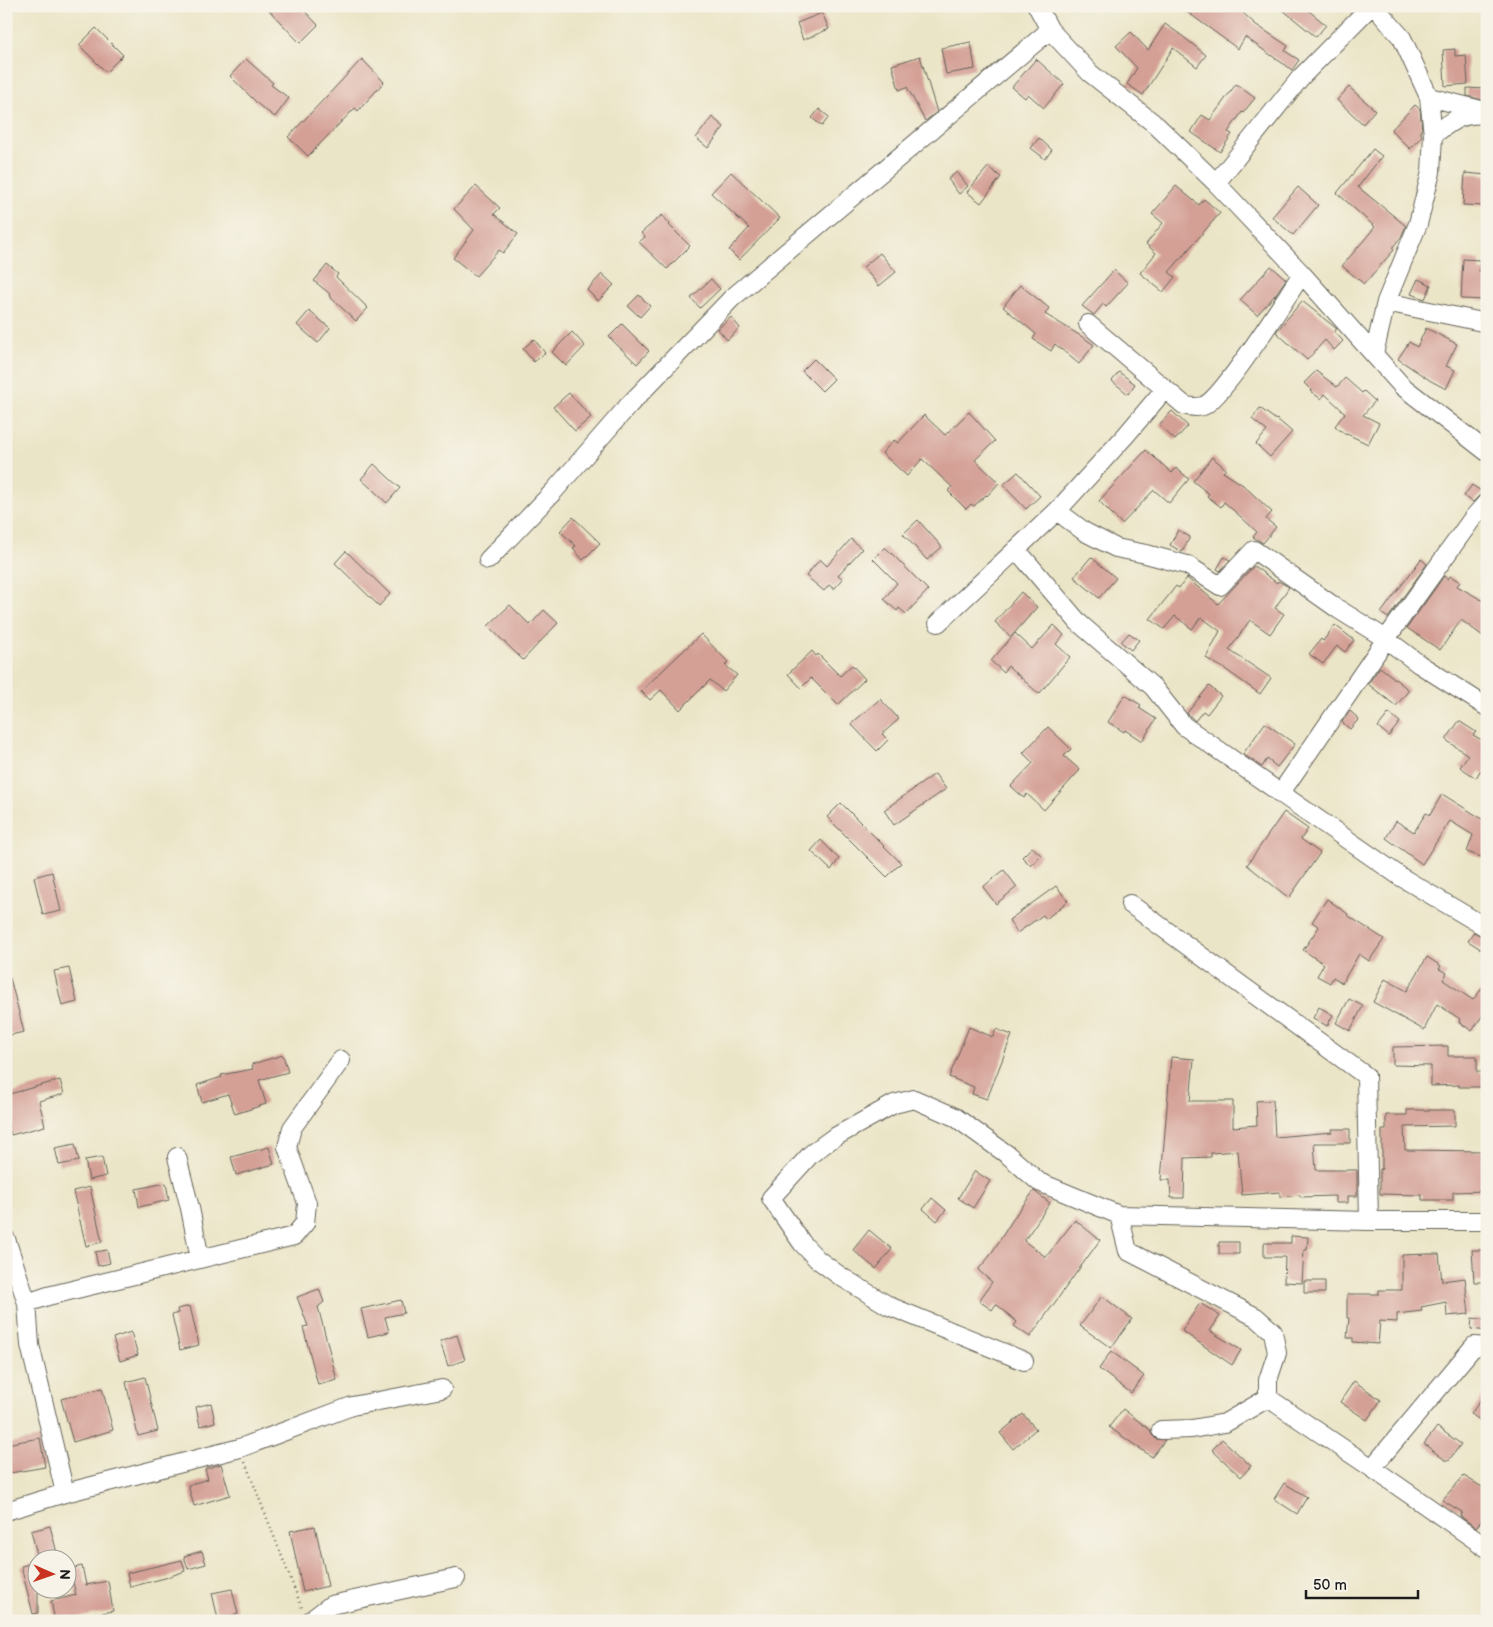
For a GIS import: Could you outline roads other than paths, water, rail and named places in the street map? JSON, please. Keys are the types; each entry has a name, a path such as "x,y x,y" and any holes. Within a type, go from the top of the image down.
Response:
{"street":[{"path":"1037,6 1050,30 1090,73 1156,125 1216,182 1302,274 1402,386 1487,452"},
{"path":"1216,182 1301,77 1373,6 1402,38 1429,97 1433,135 1431,172 1418,224 1386,302 1374,354"},
{"path":"488,560 554,492 628,406 732,298 1050,30"},
{"path":"1429,97 1487,111"},
{"path":"1433,135 1454,120 1472,114 1487,115"},
{"path":"1088,324 1184,405 1193,407 1204,406 1218,393 1256,342 1302,274"},
{"path":"1386,302 1487,323"},
{"path":"938,623 1057,511 1164,390"},
{"path":"1280,794 1386,639 1472,519 1487,502"},
{"path":"1057,511 1086,532 1116,548 1186,565 1220,586 1254,550 1338,609 1386,639 1419,664 1487,707"},
{"path":"1016,549 1079,623 1153,687 1184,726 1400,876 1487,928"},
{"path":"1130,904 1366,1076 1369,1221"},
{"path":"26,1303 294,1236 305,1223 307,1203 287,1147 292,1128 342,1060"},
{"path":"1024,1361 889,1306 840,1276 817,1259 802,1243 771,1198 811,1154 833,1138 894,1104 914,1099 954,1117 1008,1155 1039,1182 1120,1215 1369,1221 1487,1221"},
{"path":"177,1157 200,1259"},
{"path":"1120,1215 1128,1251 1256,1317 1273,1332 1277,1352 1268,1380 1268,1398"},
{"path":"6,1239 26,1303 30,1345 65,1494"},
{"path":"1372,1468 1474,1346 1487,1347"},
{"path":"6,1511 240,1448 352,1406 442,1389"},
{"path":"1161,1430 1192,1429 1225,1423 1268,1398"},
{"path":"1268,1398 1487,1548"},
{"path":"307,1616 331,1605 456,1578"}]}
